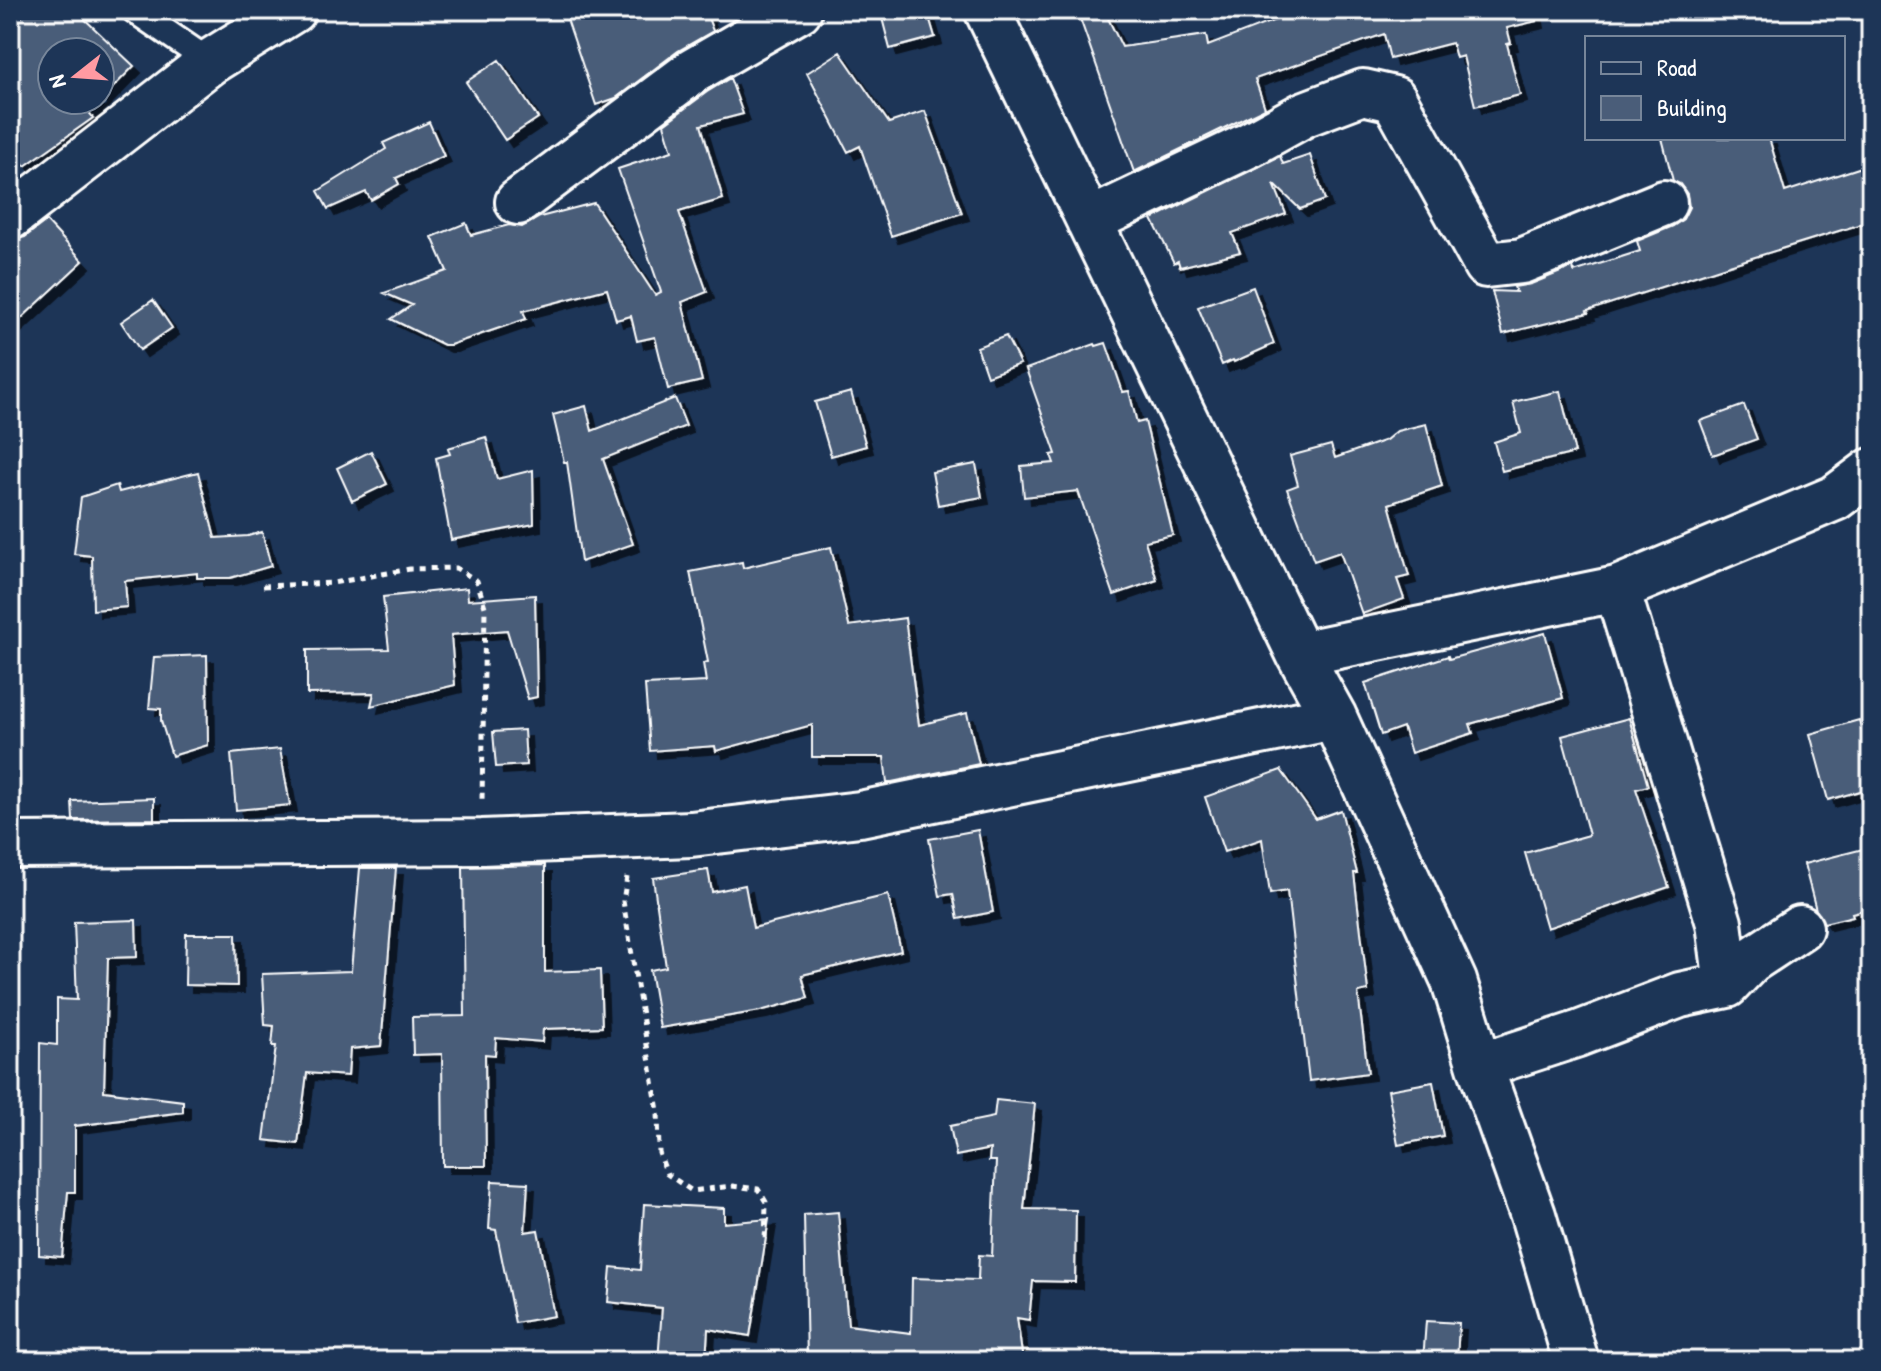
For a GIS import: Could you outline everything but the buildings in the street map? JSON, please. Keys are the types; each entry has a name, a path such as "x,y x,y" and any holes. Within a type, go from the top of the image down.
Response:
{"street":[{"path":"10,217 210,62 293,10"},
{"path":"518,202 693,71 799,10"},
{"path":"987,10 1299,654 1334,717 1454,981 1480,1066 1533,1215 1576,1361"},
{"path":"1089,221 1249,145 1305,114 1363,92 1394,99 1486,265 1522,261 1664,203"},
{"path":"1299,654 1617,589 1835,498 1871,471"},
{"path":"1617,589 1719,923 1727,985"},
{"path":"10,845 482,842 691,834 860,814 1334,717"},
{"path":"1480,1066 1578,1034 1680,995 1727,985 1750,961 1800,928"}],"lane":[{"path":"134,10 210,62"}],"path":[{"path":"263,586 333,583 410,569 456,568 477,581 485,607 482,842"},
{"path":"634,836 623,901 658,1111 659,1153 667,1174 692,1191 732,1186 758,1189 766,1202 765,1245"}]}
